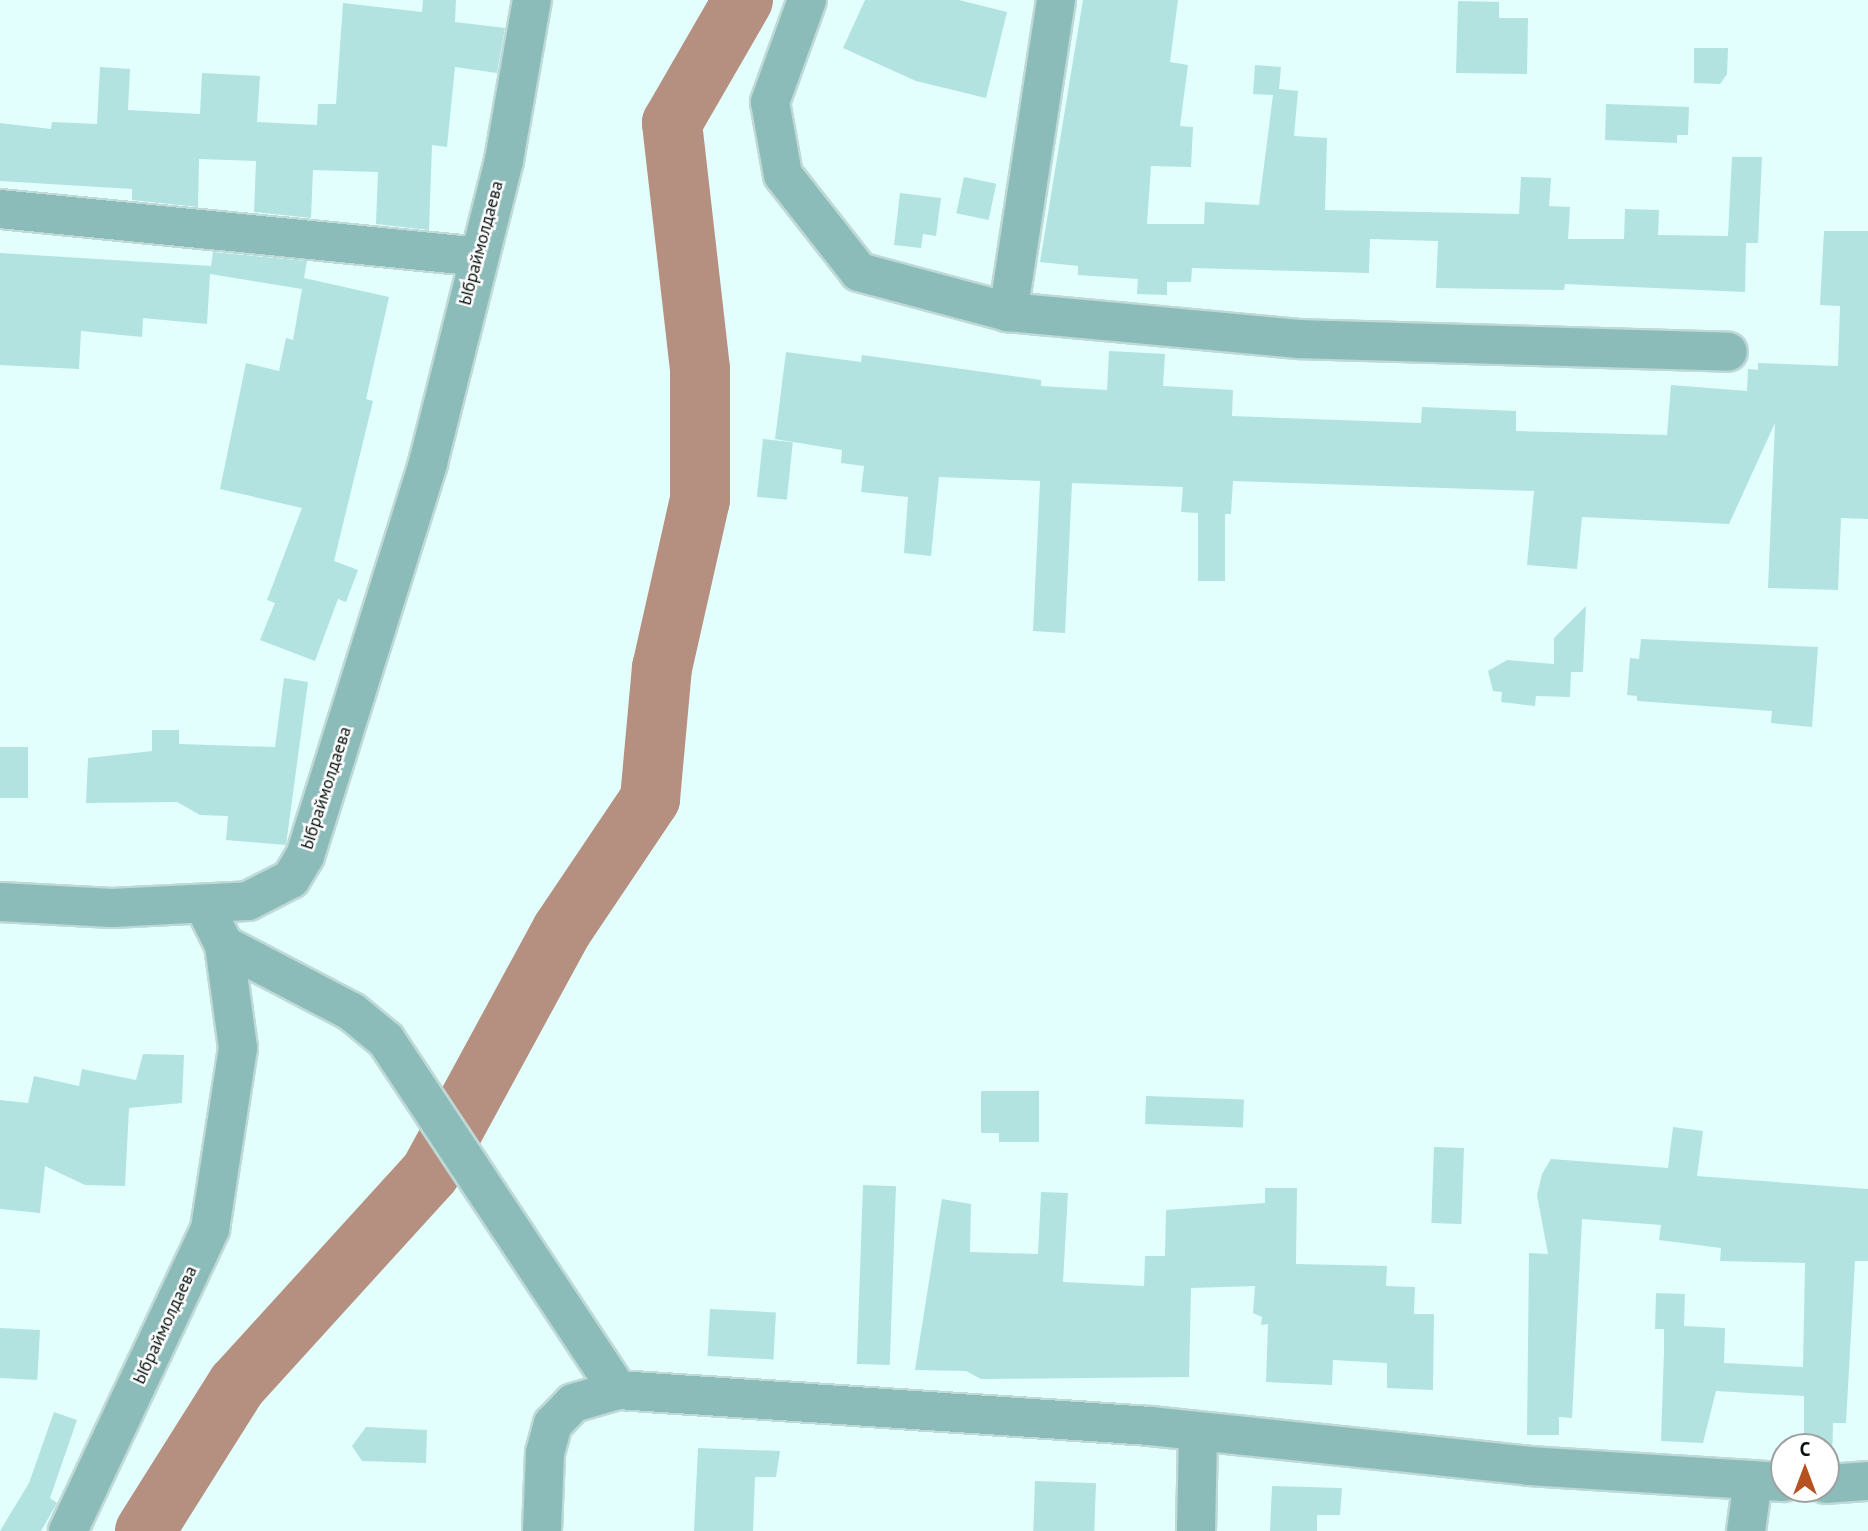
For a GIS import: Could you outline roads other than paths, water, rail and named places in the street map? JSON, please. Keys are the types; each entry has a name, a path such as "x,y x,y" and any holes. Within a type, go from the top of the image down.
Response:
{"street":[{"name":"Ыбраймолдаева","path":"68,1531 210,1229 238,1048 224,945 204,905 248,901 273,890 291,879 305,856 428,463 475,256 504,160 532,0"},
{"path":"807,0 770,102 783,175 859,272 1008,312 1299,339 1728,352"},
{"path":"1008,312 1056,0"},
{"path":"0,209 475,256"},
{"path":"0,902 112,908 204,905"},
{"path":"224,945 352,1012 386,1040 476,1182 618,1390"},
{"path":"542,1531 545,1453 553,1424 573,1403 618,1390 1198,1432 1528,1466 1768,1481 1746,1531"},
{"path":"1196,1531 1198,1432"},
{"path":"1840,1483 1868,1481"}],"waterway":[{"path":"145,1531 237,1385 430,1173 562,930 650,799 662,668 700,500 700,369 672,123 743,0"}]}
